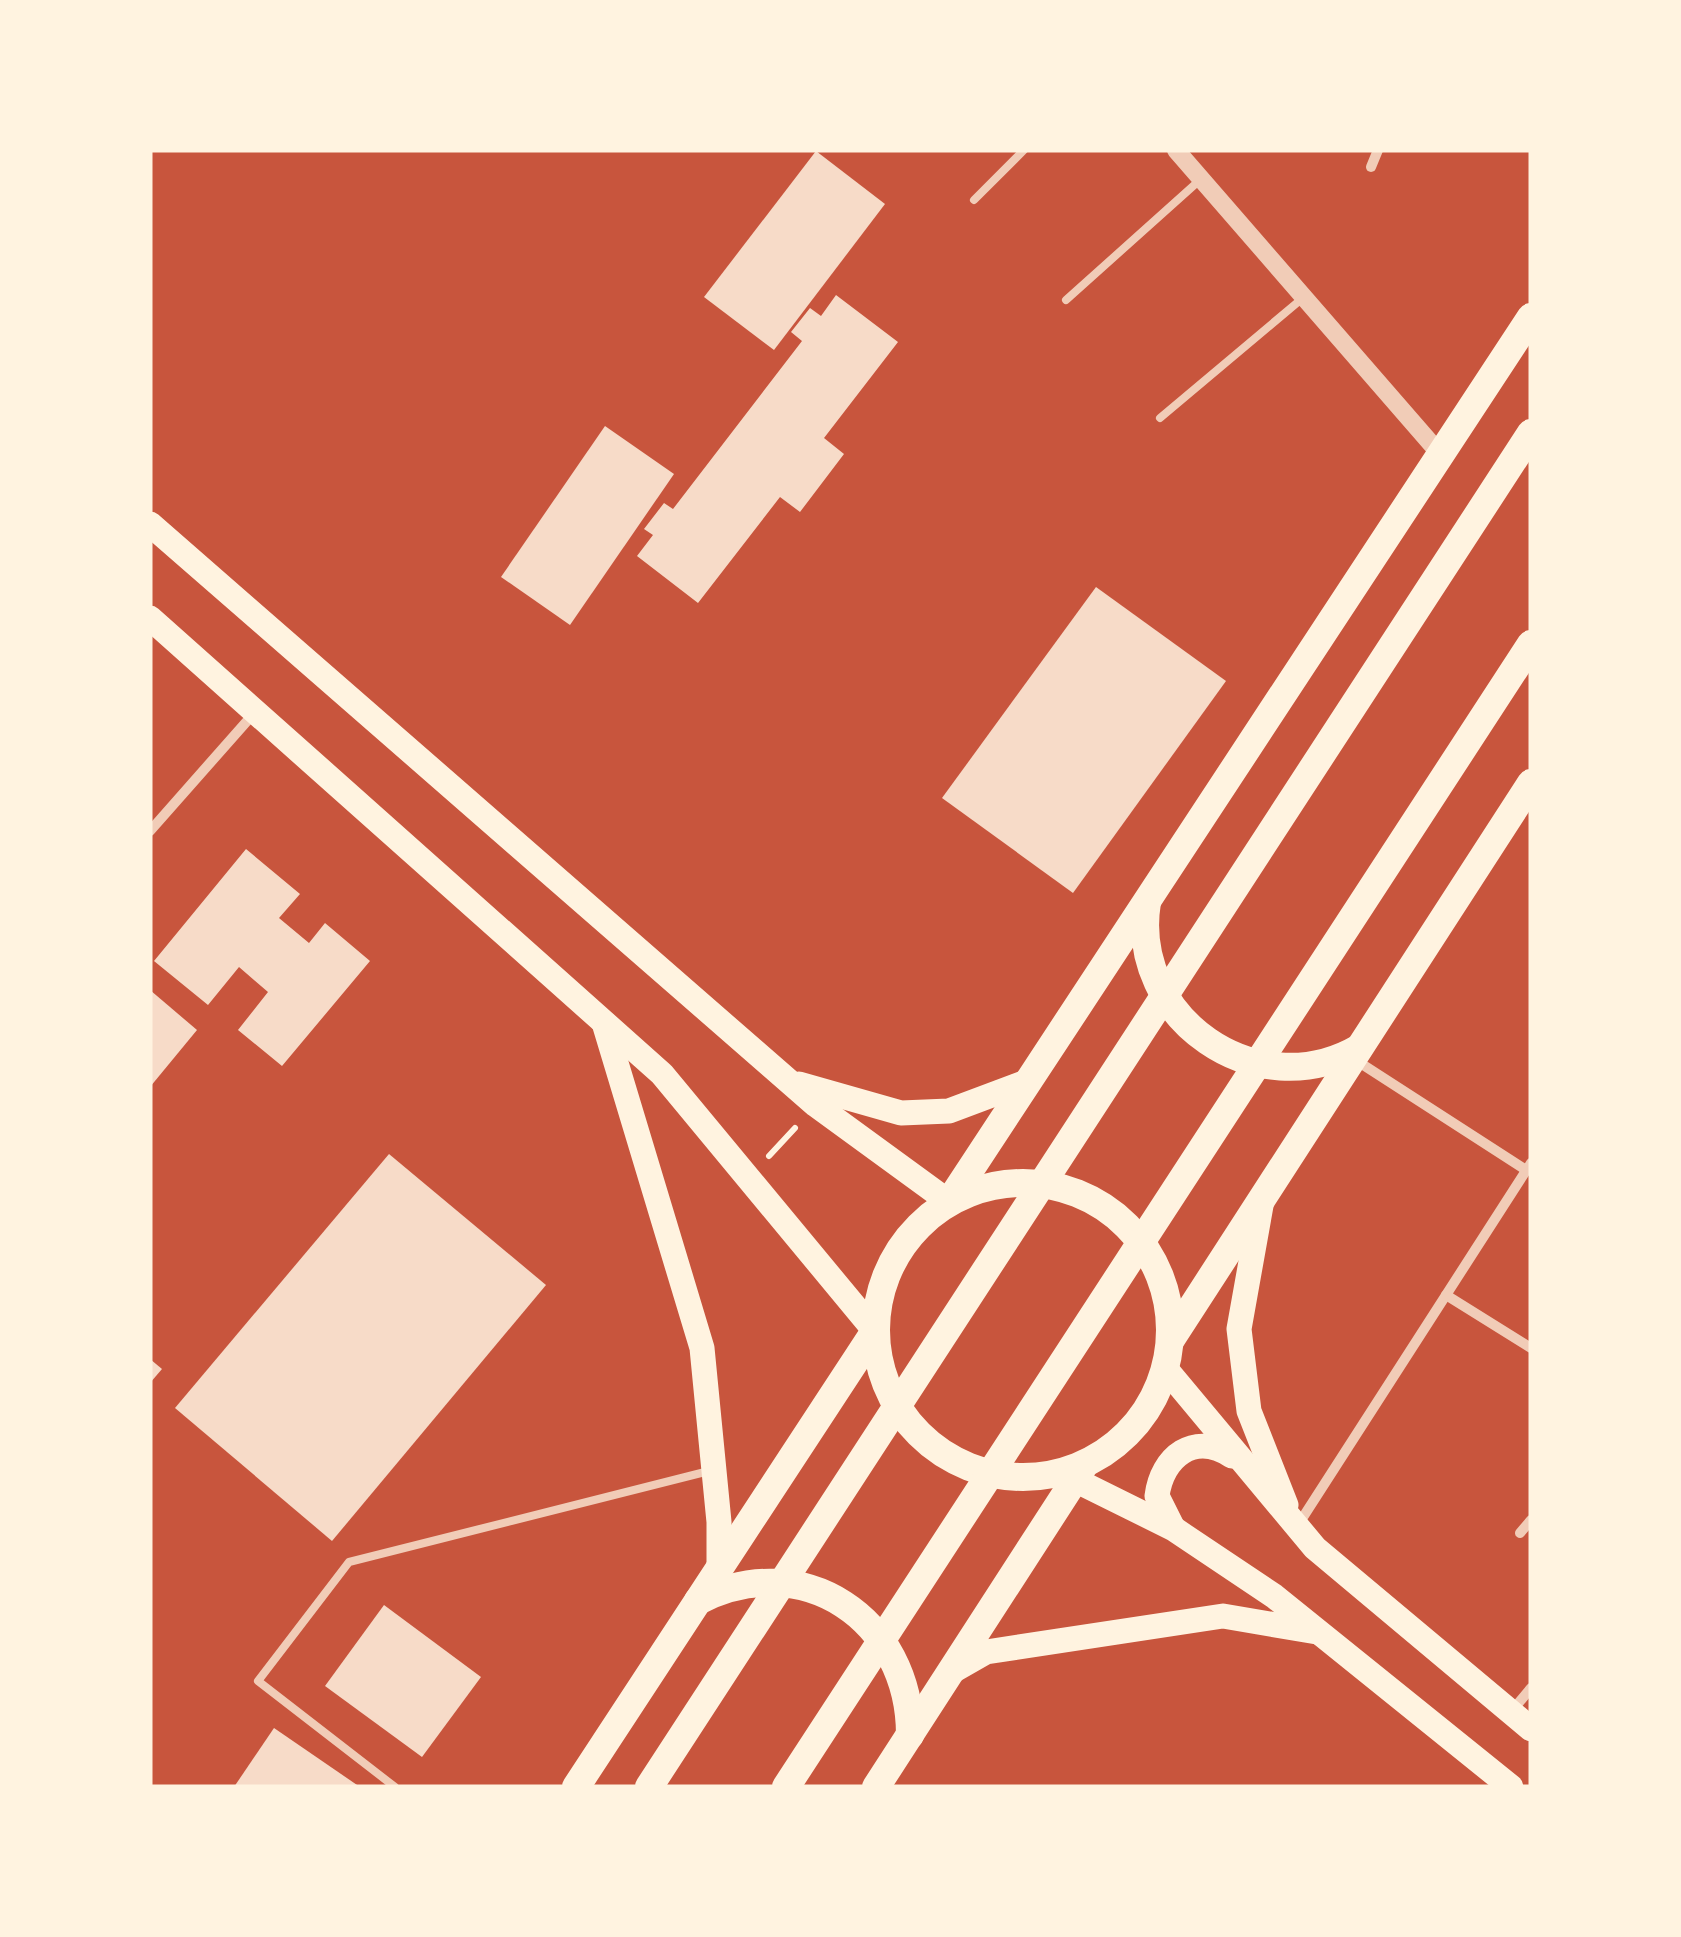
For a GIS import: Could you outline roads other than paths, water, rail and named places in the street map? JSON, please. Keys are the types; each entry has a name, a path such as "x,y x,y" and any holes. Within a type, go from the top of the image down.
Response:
{"highway":[{"path":"949,1202 1531,318"},
{"path":"648,1787 1531,433"},
{"path":"786,1787 1531,644"},
{"path":"876,1787 951,1672 1073,1468 1136,1424 1156,1392 1167,1355 1262,1199 1529,789"},
{"path":"1148,901 1146,943 1155,977 1172,1008 1206,1042 1237,1059 1284,1068 1319,1064 1356,1053"},
{"path":"1073,1468 998,1476 961,1464 928,1444 910,1426 889,1393 875,1331 880,1292 895,1257 918,1226 949,1202 984,1188 1022,1182 1061,1188 1096,1202 1127,1225 1156,1267 1168,1304 1167,1355"},
{"path":"576,1787 875,1331"},
{"path":"698,1600 730,1588 765,1582 812,1589 844,1604 872,1627 893,1656 906,1689 910,1735"}],"main road":[{"path":"150,524 788,1082 949,1202"},
{"path":"150,618 662,1074 875,1331"},
{"path":"604,1022 702,1348 714,1470 718,1570"},
{"path":"788,1082 901,1113 949,1112 1029,1081"},
{"path":"1262,1199 1240,1329 1249,1412 1294,1523"},
{"path":"1167,1355 1236,1458 1315,1548 1531,1730"},
{"path":"1174,1529 1156,1496 1168,1461 1183,1450 1202,1445 1220,1448 1236,1458"},
{"path":"1073,1468 1274,1596 1497,1783"},
{"path":"951,1672 986,1652 1224,1616 1319,1633"}],"street":[{"path":"1176,150 1441,454"},
{"path":"1370,167 1378,150"},
{"path":"150,831 255,711"},
{"path":"1294,1523 1528,1166 1356,1053"},
{"path":"1446,1295 1531,1348"},
{"path":"1520,1533 1531,1520"},
{"path":"1510,1713 1531,1688"}],"lane":[{"path":"974,200 1024,150"},
{"path":"1066,300 1201,179"},
{"path":"1160,418 1304,297"},
{"path":"395,1787 258,1681 349,1562 714,1470"}]}
